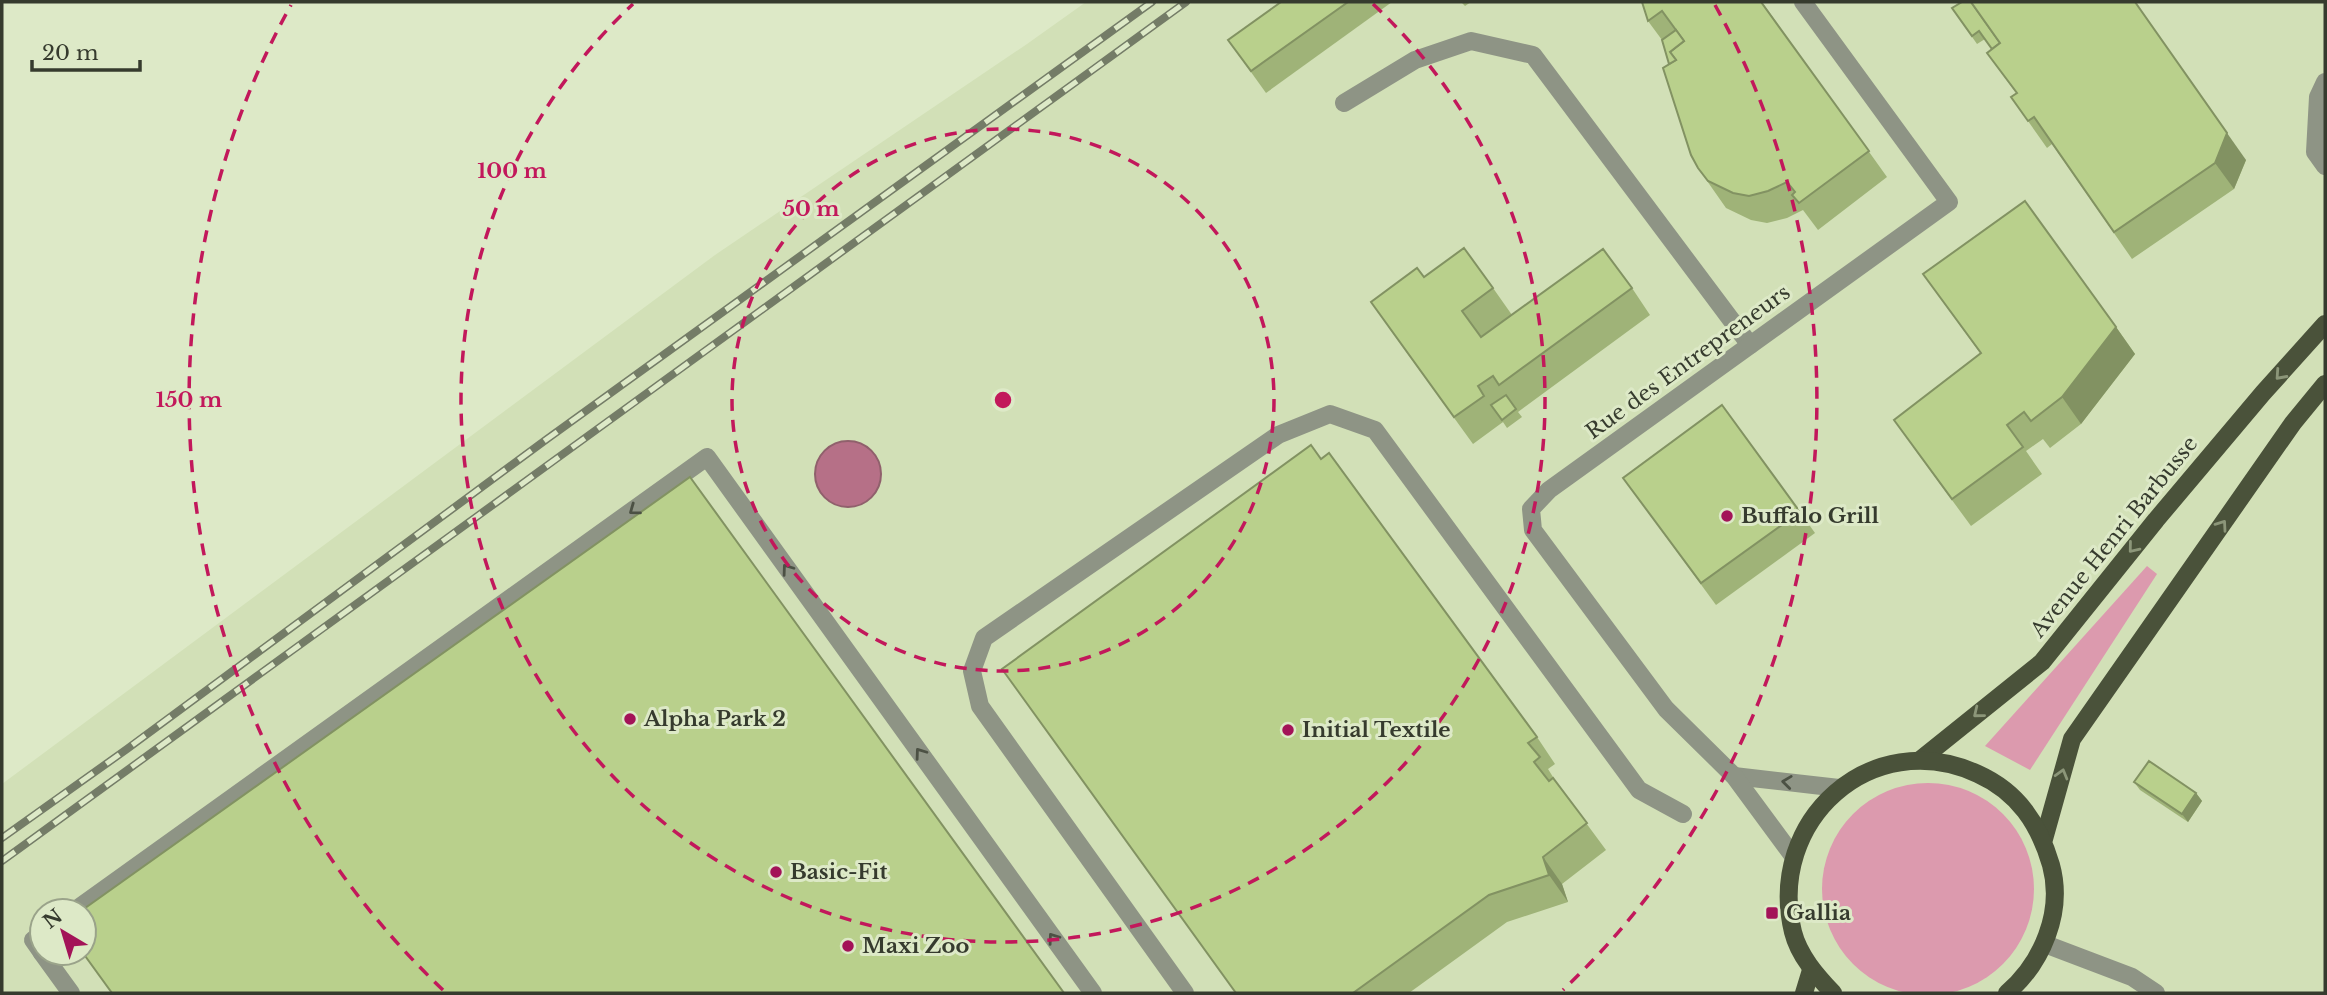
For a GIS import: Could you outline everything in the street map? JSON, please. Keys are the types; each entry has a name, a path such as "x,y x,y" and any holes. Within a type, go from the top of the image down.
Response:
{"main road":[{"name":"Avenue Henri Barbusse","path":"1920,760 2042,662 2164,509 2325,324"},
{"path":"2044,839 2072,739 2294,423 2325,384"},
{"path":"1833,993 1811,970 1794,934 1787,895 1793,856 1811,818 1839,788 1878,767 1920,760 1958,765 1994,781 2023,806 2044,839 2053,874 2054,909 2045,944 2023,979 2007,993"},
{"path":"1804,993 1811,970"}],"street":[{"name":"Rue des Entrepreneurs","path":"1734,776 1666,709 1532,530 1531,509 1549,490 1949,202 1803,2"},
{"path":"1344,103 1415,60 1471,41 1533,55 1750,345"},
{"path":"2325,82 2318,97 2315,152 2325,166"},
{"path":"1185,993 980,706 972,671 984,638 1278,435 1330,414 1375,430 1639,790 1683,814"},
{"path":"94,897 707,457 1093,993"},
{"path":"1734,776 1839,788"},
{"path":"1734,776 1793,856"},
{"path":"2045,944 2132,977 2156,993"},
{"path":"52,967 71,993"}],"shaded area":[{"path":"1086,2 2325,2 2325,993 2,993 2,784 715,255"},
{"path":"848,441 861,443 876,456 881,474 879,487 866,502 848,507 835,505 820,492 815,474 817,461 830,446"},
{"path":"2147,566 2157,574 2030,770 1985,746"},
{"path":"1928,783 1969,791 1987,800 2003,814 2017,830 2026,848 2034,889 2026,930 2017,948 2003,964 1987,978 1969,987 1928,995 1887,987 1869,978 1853,964 1839,948 1830,930 1822,889 1830,848 1839,830 1853,814 1869,800 1887,791"}],"building":[{"path":"1281,2 1348,2 1251,71 1228,40"},
{"path":"1642,2 1761,2 1869,151 1799,203 1792,195 1795,192 1787,182 1749,196 1733,193 1708,181 1691,155 1663,68 1676,60 1670,52 1684,41 1662,11 1648,21"},
{"path":"1962,2 1971,2 2000,43 1992,49 1979,31 1972,36 1952,8"},
{"path":"1971,2 2135,2 2227,133 2215,163 2114,232 2034,117 2028,121 2011,97 2017,93 1987,53 2000,43"},
{"path":"1676,30 1684,41 1670,52 1676,60 1669,64 1662,40"},
{"path":"2025,201 2116,327 2062,397 2031,421 2024,412 2007,425 2023,447 1952,499 1894,420 1981,353 1923,274"},
{"path":"1464,248 1493,288 1462,311 1481,337 1603,249 1632,288 1499,385 1493,376 1478,386 1484,396 1454,417 1371,302 1417,268 1424,277"},
{"path":"1506,395 1516,409 1502,420 1491,405"},
{"name":"Buffalo Grill","path":"1722,405 1800,512 1701,583 1623,478"},
{"name":"Initial Textile","path":"1311,445 1321,459 1329,453 1537,737 1528,743 1540,757 1534,762 1549,781 1553,778 1587,823 1543,857 1549,875 1489,895 1353,993 1236,993 1002,669"},
{"name":"Alpha Park 2","path":"690,477 1064,993 112,993 93,967 98,967 98,899"},
{"path":"2149,761 2196,793 2182,814 2134,782"}],"railway":[{"path":"2,838 547,439 1152,2"},
{"path":"2,861 1186,2"}],"place":[{"name":"Buffalo Grill","path":"1727,516"},
{"name":"Alpha Park 2","path":"630,719"},
{"name":"Initial Textile","path":"1288,730"},
{"name":"Basic-Fit","path":"776,872"},
{"name":"Gallia","path":"1772,913"},
{"name":"Maxi Zoo","path":"848,946"}]}
